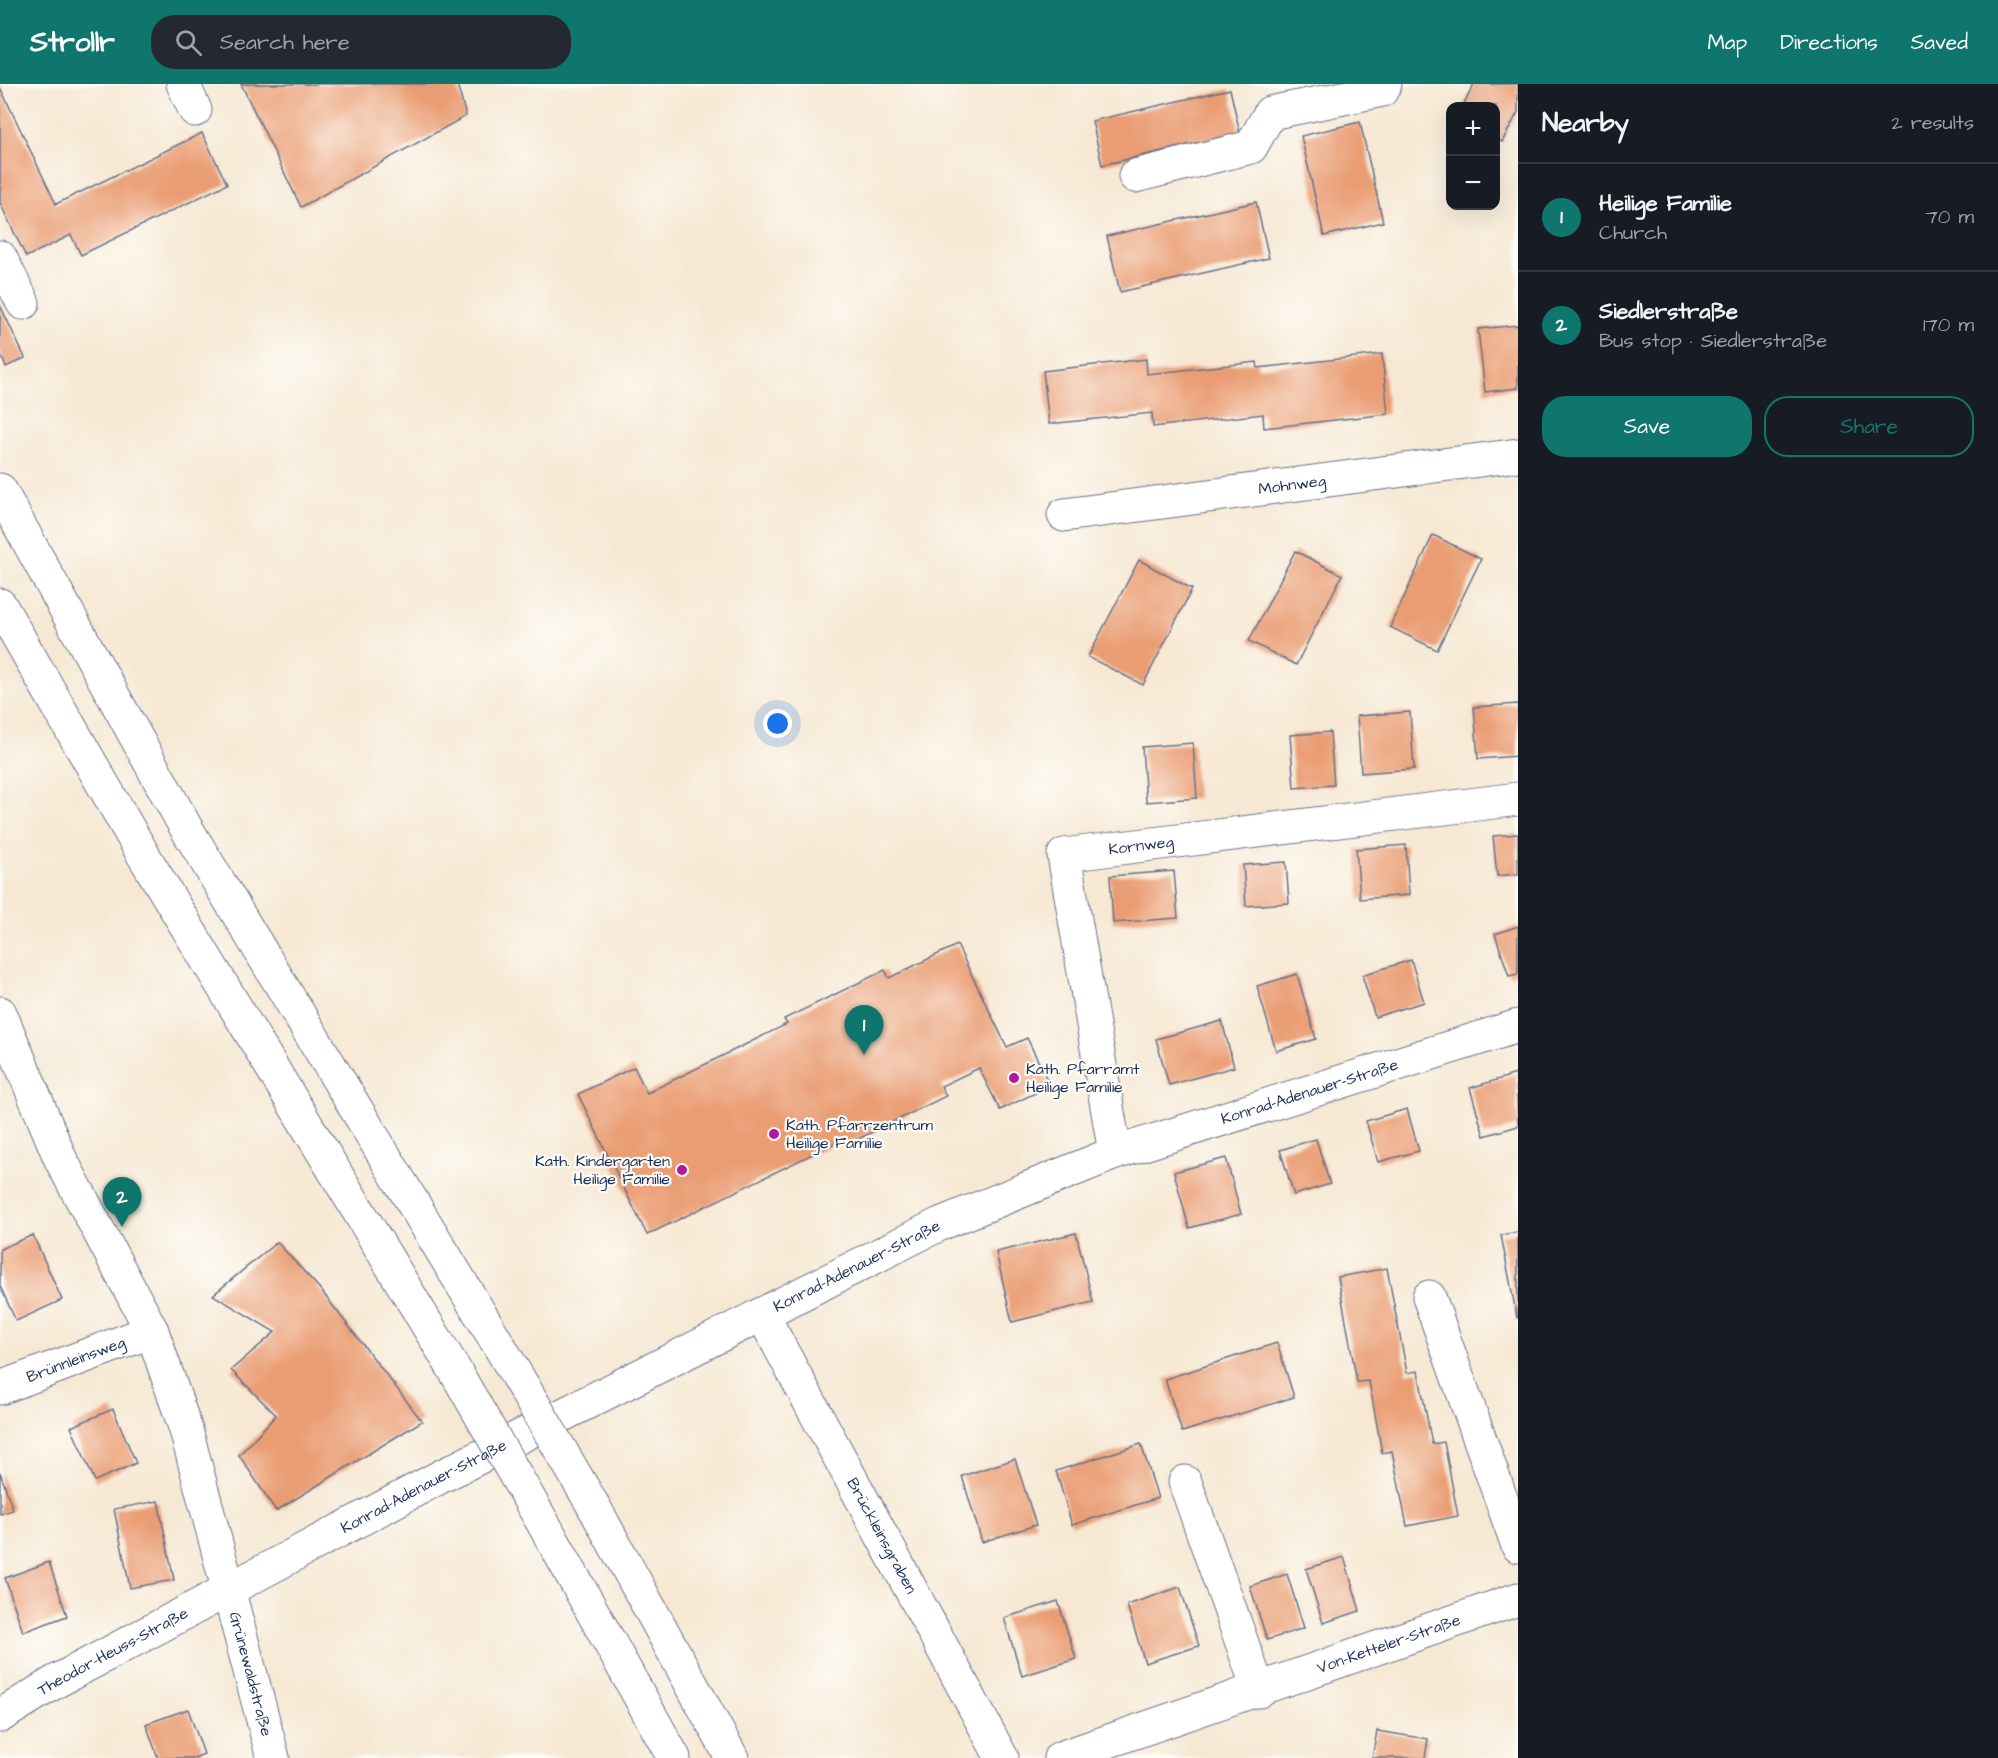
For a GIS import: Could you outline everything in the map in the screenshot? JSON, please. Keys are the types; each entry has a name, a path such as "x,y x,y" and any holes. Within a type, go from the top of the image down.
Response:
{"main road":[{"path":"1135,176 1251,147 1270,113 1382,90 1385,84"},
{"path":"0,257 23,303"},
{"name":"Mohnweg","path":"1064,515 1518,455"},
{"path":"0,490 185,826 594,1507 732,1758"},
{"path":"0,605 144,856 457,1374 674,1758"},
{"name":"Kornweg","path":"1116,1153 1064,855 1518,799"},
{"name":"Grünewaldstraße","path":"0,1013 60,1158 152,1331 186,1430 273,1758"},
{"name":"Konrad-Adenauer-Straße","path":"229,1589 440,1478 940,1224 1116,1153 1518,1026"},
{"path":"1429,1297 1518,1546"},
{"name":"Brückleinsgraben","path":"762,1314 1002,1758"},
{"name":"Brünnleinsweg","path":"0,1388 152,1331"},
{"path":"1185,1482 1259,1691"},
{"name":"Theodor-Heuss-Straße","path":"0,1716 55,1682 229,1589"},
{"name":"Von-Ketteler-Straße","path":"1060,1758 1259,1691 1518,1599"}],"building":[{"path":"241,84 457,84 466,116 301,207"},
{"path":"1474,84 1518,84 1518,112 1502,142 1500,141 1500,102 1465,102"},
{"path":"0,87 56,204 202,133 227,184 81,255 71,235 26,257 0,203"},
{"path":"1230,89 1240,133 1102,165 1092,121"},
{"path":"1360,122 1383,222 1324,236 1301,136"},
{"path":"1256,202 1269,258 1120,292 1107,236"},
{"path":"0,305 25,358 6,367 0,353"},
{"path":"1518,325 1518,388 1485,392 1478,329"},
{"path":"1382,354 1388,414 1264,428 1263,414 1153,427 1152,413 1049,424 1043,371 1146,359 1147,374 1257,362 1258,368"},
{"path":"1433,535 1481,559 1437,650 1390,627"},
{"path":"1295,551 1342,575 1296,665 1249,641"},
{"path":"1139,560 1192,589 1143,685 1088,657"},
{"path":"1518,704 1518,756 1478,759 1474,707"},
{"path":"1410,712 1414,769 1361,773 1357,716"},
{"path":"1330,732 1334,785 1294,788 1290,735"},
{"path":"1193,743 1197,798 1146,802 1142,747"},
{"path":"1518,834 1518,874 1497,876 1493,836"},
{"path":"1406,845 1409,895 1360,899 1356,849"},
{"path":"1286,862 1289,903 1246,906 1243,865"},
{"path":"1174,871 1178,918 1113,923 1110,876"},
{"path":"1518,926 1518,974 1509,976 1495,934"},
{"path":"957,945 1007,1047 1027,1038 1050,1086 1000,1110 979,1068 941,1086 946,1096 846,1145 843,1139 647,1235 578,1094 634,1067 647,1093 787,1024 784,1019 885,970 889,978"},
{"path":"1411,960 1424,1002 1375,1017 1362,975"},
{"path":"1297,974 1316,1039 1276,1051 1257,986"},
{"path":"1222,1021 1234,1067 1169,1085 1156,1039"},
{"path":"1516,1074 1518,1126 1484,1136 1470,1088"},
{"path":"1407,1109 1419,1151 1378,1162 1366,1121"},
{"path":"1316,1139 1330,1184 1294,1195 1280,1150"},
{"path":"1226,1158 1241,1214 1189,1228 1174,1172"},
{"path":"1518,1232 1518,1317 1517,1318 1501,1235"},
{"path":"1076,1233 1093,1302 1012,1322 996,1252"},
{"path":"33,1235 62,1300 16,1321 0,1286 0,1249"},
{"path":"277,1242 320,1289 422,1421 276,1511 239,1455 276,1415 231,1370 275,1332 213,1295"},
{"path":"1387,1268 1407,1373 1418,1371 1432,1444 1444,1442 1458,1516 1407,1526 1392,1451 1382,1453 1369,1381 1357,1382 1338,1277"},
{"path":"1277,1343 1294,1397 1182,1432 1165,1379"},
{"path":"113,1409 136,1463 95,1481 71,1427"},
{"path":"1141,1444 1158,1498 1072,1525 1056,1471"},
{"path":"1015,1459 1036,1525 982,1542 962,1476"},
{"path":"0,1472 13,1510 0,1514"},
{"path":"158,1501 174,1580 130,1588 114,1509"},
{"path":"1344,1557 1360,1611 1323,1623 1306,1569"},
{"path":"49,1562 67,1616 23,1632 5,1578"},
{"path":"1287,1574 1304,1628 1267,1640 1250,1586"},
{"path":"1180,1587 1199,1646 1145,1663 1127,1605"},
{"path":"1058,1601 1076,1659 1022,1676 1004,1618"},
{"path":"188,1709 204,1754 194,1758 158,1758 146,1724"},
{"path":"1377,1731 1428,1739 1425,1758 1372,1758"}],"place":[{"name":"Heilige Familie","path":"864,1055"},
{"name":"Kath. Pfarramt Heilige Familie","path":"1014,1078"},
{"name":"Kath. Pfarrzentrum Heilige Familie","path":"774,1134"},
{"name":"Kath. Kindergarten Heilige Familie","path":"682,1170"},
{"name":"Siedlerstraße","path":"122,1227"}]}
